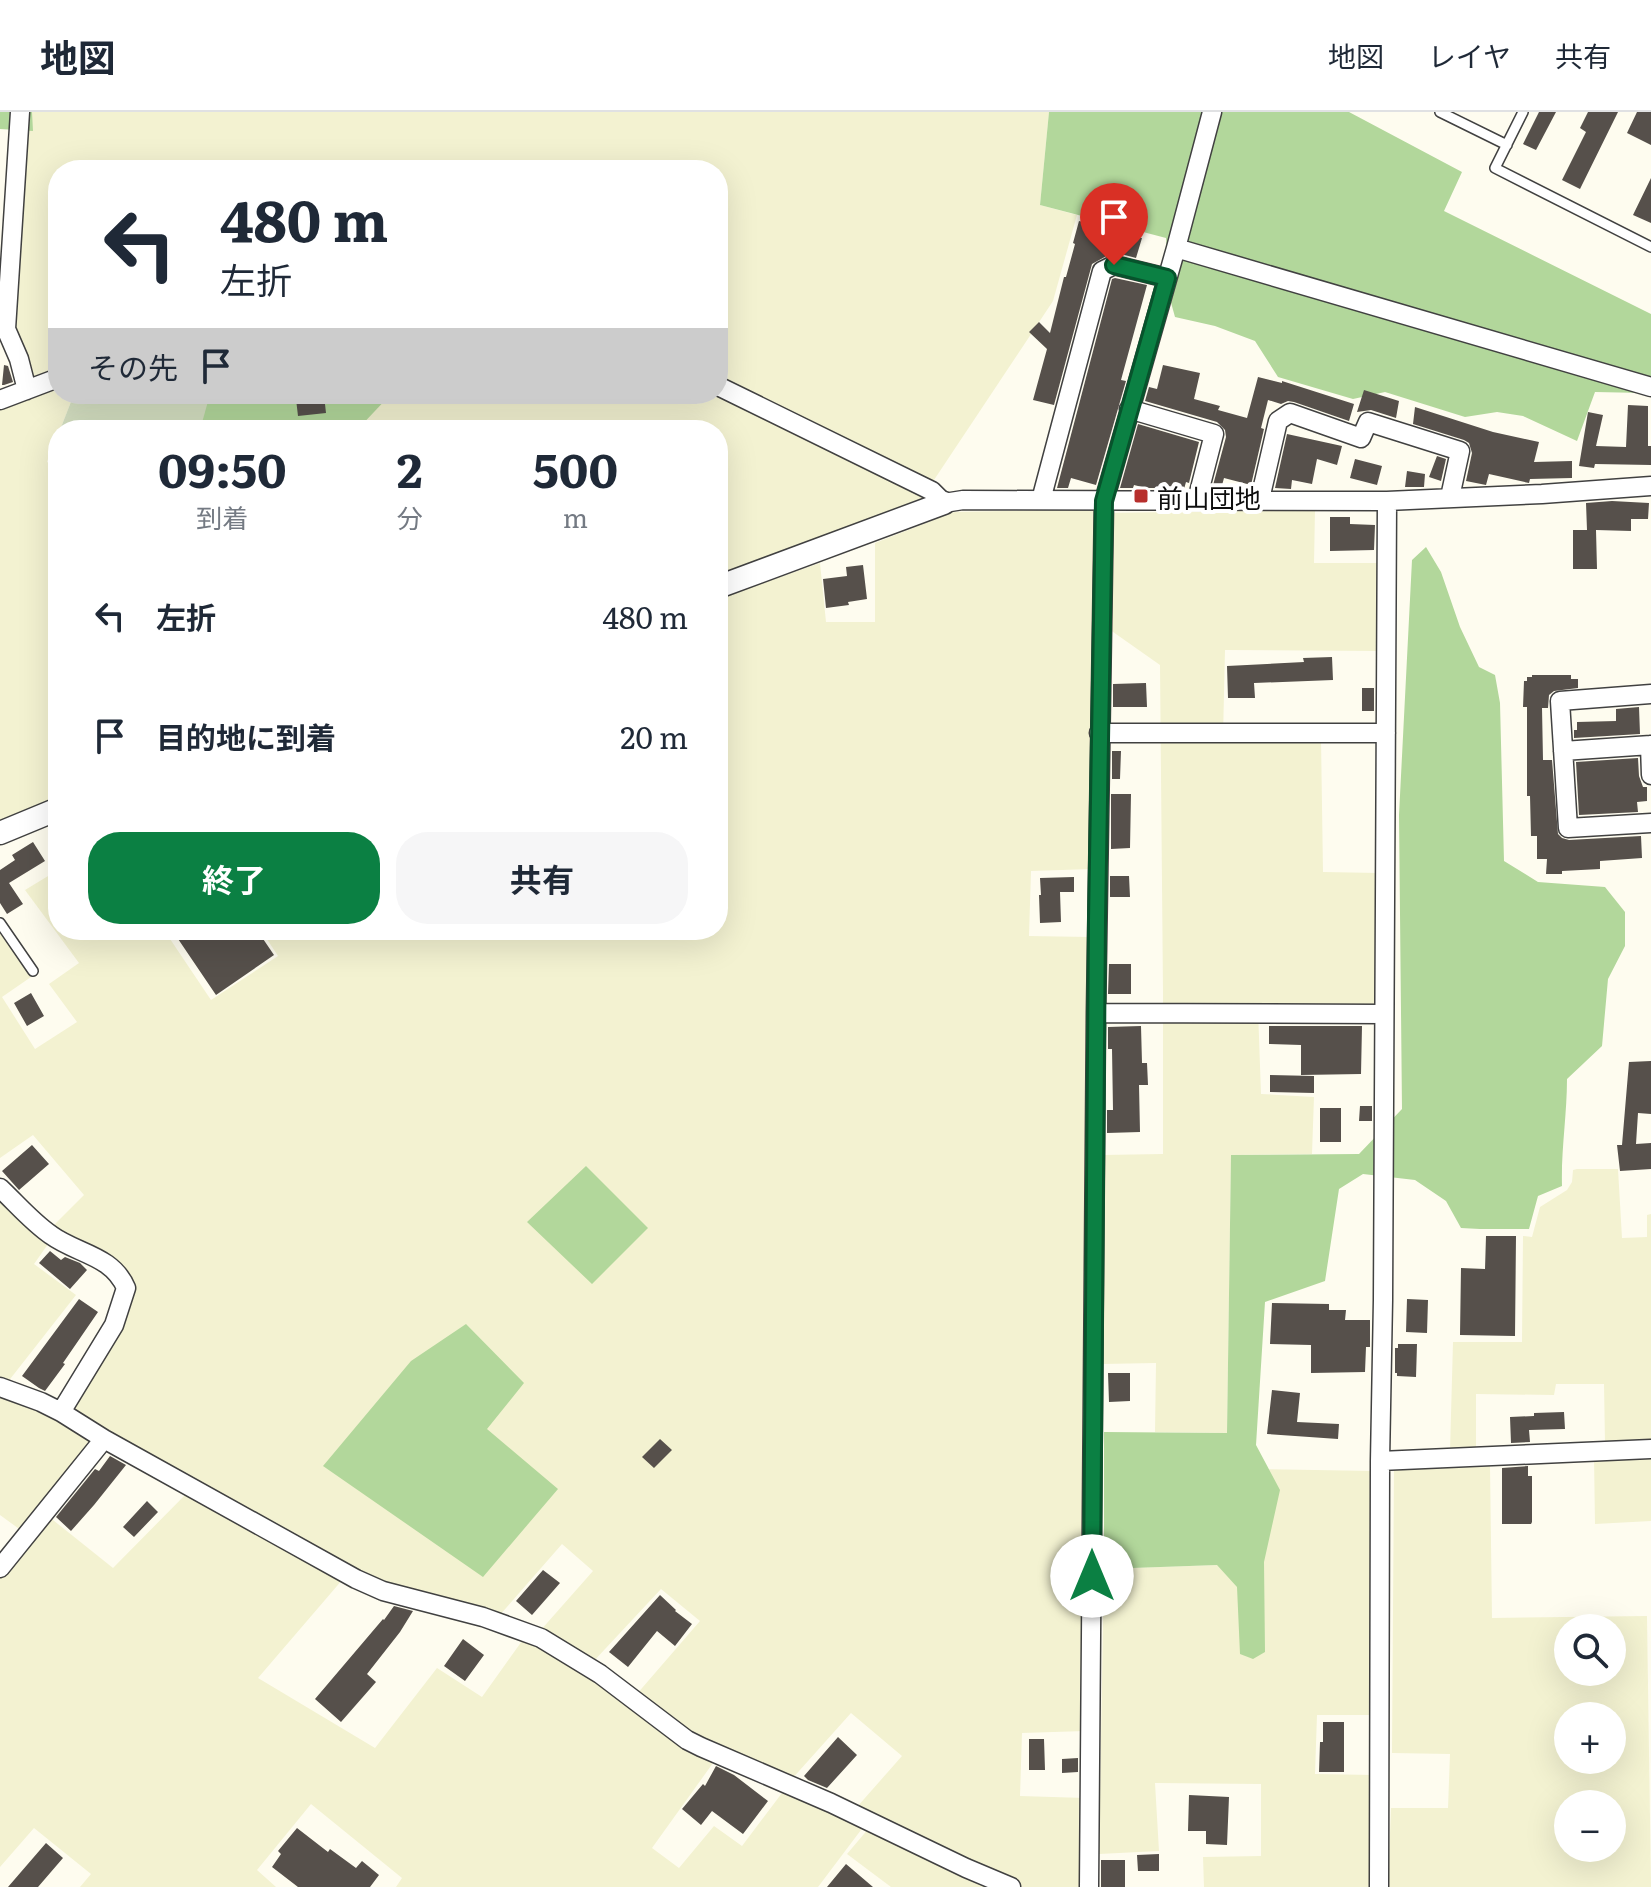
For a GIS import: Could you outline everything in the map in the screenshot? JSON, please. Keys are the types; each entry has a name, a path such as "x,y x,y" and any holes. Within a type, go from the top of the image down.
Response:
{"street":[{"path":"20,112 6,329 19,359 27,390"},
{"path":"1089,1887 1099,733 1104,501 1212,112"},
{"path":"1176,248 1651,387"},
{"path":"1041,500 1102,271 1114,265 1167,278"},
{"path":"0,400 48,382"},
{"path":"728,391 932,491 944,503"},
{"path":"1129,409 1214,434 1197,500"},
{"path":"1260,499 1278,421 1290,413 1361,438 1368,422 1460,451 1450,497"},
{"path":"728,583 944,503 963,500 1387,501 1651,486"},
{"path":"1379,1887 1387,501"},
{"path":"1651,694 1560,701 1568,828 1651,823"},
{"path":"1099,733 1386,733"},
{"path":"1563,751 1650,745 1651,775"},
{"path":"0,833 48,813"},
{"path":"1096,1013 1384,1014"},
{"path":"0,1188 53,1237 99,1259 120,1274 126,1288 114,1325 61,1412"},
{"path":"0,1387 61,1412 104,1439 383,1591 483,1617 541,1638 600,1674 687,1740 1011,1887"},
{"path":"0,1568 104,1439"},
{"path":"1380,1461 1651,1449"}],"lane":[{"path":"1440,112 1507,145"},
{"path":"1523,112 1495,168 1651,247"},
{"path":"0,923 33,971"}],"green space":[{"path":"0,112 32,112 33,131 0,129"},
{"path":"24,112 1049,112 1040,205 1077,215 1053,301 922,498 728,572 728,420 203,420 207,404 728,404 728,160 48,160 48,376 31,382 12,329"},
{"path":"1049,112 1349,112 1462,172 1444,211 1651,314 1651,391 1595,392 1577,441 1523,416 1497,412 1465,417 1385,392 1353,399 1278,377 1255,341 1215,326 1175,317 1170,299 1166,238 1040,205"},
{"path":"48,391 48,404 70,404 64,420 48,420 48,805 0,824 0,408"},
{"path":"70,404 207,404 203,420 64,420"},
{"path":"198,404 382,404 366,420 193,420"},
{"path":"1095,509 1092,869 1031,871 1029,936 1090,937 1085,1731 1022,1733 1020,1796 1085,1798 1085,1887 1022,1887 960,1860 857,1807 902,1756 851,1713 791,1780 707,1745 636,1695 700,1621 661,1589 592,1663 540,1631 593,1571 562,1544 499,1616 377,1584 70,1411 125,1321 133,1291 104,1255 53,1226 84,1195 33,1135 0,1158 0,932 31,977 2,997 35,1049 77,1022 49,984 79,963 62,940 171,940 211,1000 278,956 268,940 728,940 728,595 820,563 826,622 875,622 875,543 954,512"},
{"path":"1315,510 1314,563 1382,563 1379,651 1225,650 1223,737 1321,739 1323,872 1379,873 1380,1008 1258,1009 1261,1094 1314,1097 1312,1154 1231,1155 1227,1433 1155,1432 1156,1363 1102,1364 1103,1155 1163,1154 1160,665 1106,627 1108,513"},
{"path":"1426,547 1441,572 1460,627 1479,667 1495,675 1500,703 1504,861 1538,882 1605,887 1625,912 1625,946 1608,979 1602,1046 1567,1079 1562,1186 1538,1196 1529,1229 1461,1228 1446,1201 1415,1180 1363,1174 1339,1189 1325,1281 1265,1302 1256,1445 1280,1490 1264,1562 1265,1652 1253,1659 1240,1654 1237,1587 1217,1565 1104,1569 1104,1432 1227,1433 1231,1155 1359,1154 1402,1109 1399,815 1412,560"},
{"path":"48,876 48,921 25,890"},
{"path":"586,1166 648,1228 592,1284 527,1222"},
{"path":"1618,1169 1622,1238 1647,1237 1647,1215 1651,1214 1651,1441 1605,1443 1604,1384 1556,1384 1554,1395 1476,1394 1476,1451 1450,1451 1453,1342 1522,1342 1523,1236 1532,1237 1540,1207 1567,1190 1572,1182 1573,1170"},
{"path":"0,1188 53,1237 34,1264 76,1295 7,1383 0,1381"},
{"path":"466,1324 524,1383 487,1429 558,1489 483,1577 323,1466 411,1361"},
{"path":"0,1394 55,1417 91,1440 22,1531 0,1515"},
{"path":"1651,1454 1651,1521 1595,1524 1594,1457"},
{"path":"1394,1466 1490,1466 1492,1618 1554,1617 1554,1686 1626,1686 1626,1616 1647,1616 1651,1887 1388,1887 1391,1808 1448,1808 1450,1754 1392,1753"},
{"path":"1249,1469 1374,1471 1372,1715 1317,1715 1315,1774 1374,1775 1369,1887 1204,1887 1203,1857 1261,1856 1261,1784 1155,1783 1159,1851 1099,1854 1104,1569 1246,1564"},
{"path":"188,1492 343,1579 258,1678 375,1748 437,1668 482,1697 522,1641 539,1645 597,1680 659,1729 713,1763 652,1848 679,1868 714,1826 742,1846 785,1789 864,1826 818,1887 396,1887 402,1878 311,1804 257,1870 276,1887 80,1887 91,1874 34,1828 0,1867 0,1578 48,1516 113,1568"},
{"path":"869,1828 996,1887 891,1887 847,1854"}],"building":[{"path":"1539,112 1556,112 1536,150 1523,144"},
{"path":"1588,112 1618,112 1580,189 1562,180 1586,132 1580,128"},
{"path":"1637,112 1651,112 1651,145 1627,133"},
{"path":"1651,178 1651,223 1633,215"},
{"path":"1079,221 1142,238 1136,258 1117,253 1092,264 1054,405 1033,400 1047,349 1029,332 1039,322 1050,333"},
{"path":"1112,279 1147,285 1121,380 1126,381 1096,485 1071,478 1068,488 1057,488"},
{"path":"4,365 8,366 13,382 2,385"},
{"path":"1163,365 1200,373 1194,399 1247,418 1258,377 1282,381 1354,404 1349,421 1294,402 1281,404 1268,400 1251,485 1224,478 1221,489 1212,489 1226,437 1225,430 1217,422 1145,401 1149,387 1157,389"},
{"path":"1364,390 1399,401 1396,418 1371,410 1357,412"},
{"path":"297,404 325,404 326,413 298,416"},
{"path":"1628,405 1648,406 1651,465 1579,466 1588,412 1603,415 1596,446 1626,447"},
{"path":"1415,407 1493,432 1539,442 1534,462 1572,461 1572,478 1530,479 1529,483 1489,474 1486,485 1466,481 1472,453 1469,443 1413,424"},
{"path":"1138,424 1199,442 1189,483 1186,482 1184,489 1161,485 1160,488 1134,485 1133,488 1120,488"},
{"path":"1287,434 1342,446 1337,465 1317,459 1312,484 1292,480 1291,489 1275,488"},
{"path":"1437,456 1446,459 1441,481 1429,477"},
{"path":"1355,459 1382,466 1377,485 1350,478"},
{"path":"1407,471 1425,474 1424,487 1405,487"},
{"path":"1586,503 1649,503 1648,519 1631,519 1631,531 1596,530 1597,569 1573,569 1573,530 1587,530"},
{"path":"1330,517 1350,517 1350,524 1375,525 1374,550 1330,551"},
{"path":"863,565 867,599 826,608 823,579 847,576 846,567"},
{"path":"1332,657 1333,680 1254,683 1255,698 1228,698 1227,666 1304,662 1303,658"},
{"path":"1532,675 1571,675 1571,679 1578,679 1578,688 1554,691 1549,695 1548,708 1542,708 1543,760 1552,760 1558,834 1569,840 1641,836 1642,858 1600,861 1600,869 1546,874 1547,859 1537,859 1537,836 1531,836 1530,796 1527,796 1524,681"},
{"path":"1146,683 1147,707 1113,707 1113,684"},
{"path":"1362,688 1374,688 1374,711 1362,711"},
{"path":"1639,707 1640,734 1574,738 1577,722 1616,721 1616,709"},
{"path":"1112,751 1121,751 1120,779 1112,779"},
{"path":"1638,758 1639,776 1643,787 1647,787 1647,801 1637,802 1638,812 1579,815 1576,762"},
{"path":"1111,794 1131,794 1130,848 1111,849"},
{"path":"33,842 45,861 9,883 23,904 7,914 0,903 0,870 15,860 12,855"},
{"path":"1110,876 1129,876 1130,897 1110,897"},
{"path":"1074,877 1074,892 1060,892 1061,922 1040,923 1040,878"},
{"path":"179,940 264,940 274,955 216,995"},
{"path":"1109,964 1131,964 1131,994 1108,994"},
{"path":"31,993 44,1016 27,1026 14,1003"},
{"path":"1141,1026 1142,1063 1147,1063 1148,1085 1139,1085 1140,1132 1107,1133 1107,1110 1113,1110 1112,1049 1108,1049 1108,1027"},
{"path":"1269,1026 1362,1026 1361,1074 1301,1075 1301,1045 1269,1044"},
{"path":"1651,1061 1651,1114 1638,1113 1636,1144 1651,1143 1651,1169 1620,1171 1617,1145 1622,1145 1629,1062"},
{"path":"1270,1075 1314,1076 1314,1093 1270,1092"},
{"path":"1360,1106 1372,1106 1372,1121 1359,1121"},
{"path":"1320,1108 1341,1108 1341,1142 1320,1142"},
{"path":"32,1145 49,1164 19,1190 2,1171"},
{"path":"1486,1236 1516,1236 1515,1336 1460,1335 1461,1268 1485,1269"},
{"path":"50,1251 61,1260 65,1257 80,1263 87,1270 70,1289 39,1263"},
{"path":"79,1299 98,1312 45,1391 22,1376"},
{"path":"1407,1299 1428,1300 1427,1333 1406,1332"},
{"path":"1272,1303 1329,1304 1329,1310 1346,1310 1345,1320 1370,1320 1370,1347 1366,1347 1365,1372 1311,1373 1311,1345 1270,1344"},
{"path":"1398,1344 1417,1344 1416,1377 1397,1376 1395,1373 1395,1348"},
{"path":"1108,1373 1130,1373 1130,1401 1109,1402"},
{"path":"1272,1390 1300,1393 1297,1422 1339,1424 1338,1439 1267,1434"},
{"path":"1564,1412 1565,1429 1529,1430 1530,1442 1511,1443 1510,1417"},
{"path":"660,1439 672,1450 654,1468 642,1457"},
{"path":"110,1456 126,1465 71,1531 56,1517 95,1469 99,1471"},
{"path":"1528,1466 1528,1476 1532,1476 1532,1522 1502,1524 1502,1468"},
{"path":"147,1501 158,1512 134,1537 123,1527"},
{"path":"543,1570 560,1583 532,1615 516,1601"},
{"path":"660,1595 692,1624 675,1646 657,1631 628,1667 609,1652"},
{"path":"394,1606 413,1611 367,1674 376,1682 341,1722 315,1699"},
{"path":"463,1639 484,1655 465,1681 444,1666"},
{"path":"1323,1722 1344,1722 1344,1772 1319,1772"},
{"path":"838,1737 857,1755 827,1788 808,1780 804,1776"},
{"path":"1029,1739 1044,1739 1045,1770 1029,1770"},
{"path":"1078,1758 1078,1772 1062,1773 1062,1759"},
{"path":"716,1766 734,1775 768,1801 743,1834 712,1811 701,1825 682,1809 703,1784 705,1786"},
{"path":"1189,1795 1229,1797 1227,1845 1206,1844 1206,1831 1188,1831"},
{"path":"297,1828 328,1852 330,1849 356,1868 362,1861 379,1875 370,1887 298,1887 272,1867 281,1854 278,1851"},
{"path":"46,1843 63,1858 38,1887 8,1887"},
{"path":"1159,1854 1159,1871 1138,1871 1137,1855"},
{"path":"1101,1860 1125,1860 1125,1887 1101,1887"},
{"path":"846,1864 873,1887 827,1887"}],"place":[{"name":"前山団地","path":"1141,496"}],"route":[{"path":"1092,1576 1099,733 1104,501 1167,278 1114,265"}]}
